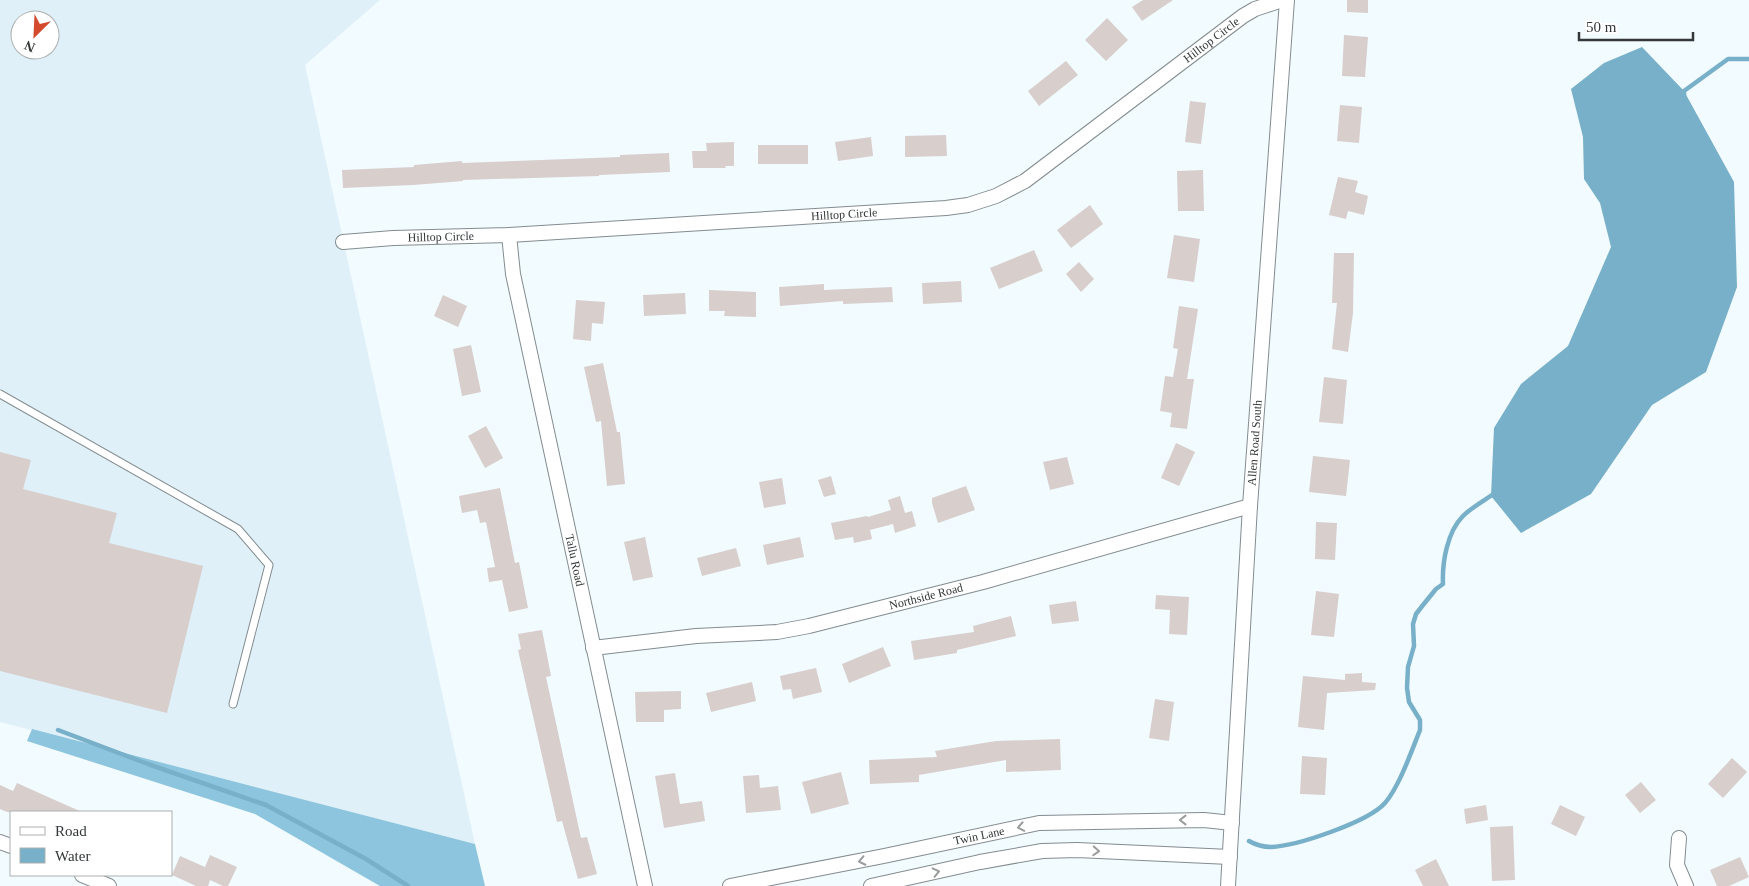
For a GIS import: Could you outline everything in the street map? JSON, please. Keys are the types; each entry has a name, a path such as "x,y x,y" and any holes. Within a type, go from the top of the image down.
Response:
{"street":[{"name":"Hilltop Circle","path":"343,242 393,238 509,235 946,208 968,205 996,196 1025,181 1244,16 1255,9 1282,0"},
{"name":"Allen Road South","path":"1228,886 1250,506 1287,0"},
{"name":"Tallu Road","path":"509,235 513,274 645,886"},
{"name":"Northside Road","path":"593,648 696,636 778,632 809,626 984,582 1250,506"},
{"name":"Twin Lane","path":"730,886 1039,823 1204,820 1232,823"},
{"path":"1679,838 1677,865 1686,886"},
{"path":"871,886 980,862 1042,851 1077,850 1230,858"},
{"path":"84,876 109,886"}],"lane":[{"path":"0,394 238,530 269,565 233,704"}],"shaded area":[{"path":"0,0 380,0 305,65 475,844 0,722"},
{"path":"32,729 475,844 485,886 380,886 255,814 27,741"}],"water":[{"path":"1642,47 1684,91 1734,182 1737,287 1706,372 1652,405 1591,494 1521,533 1491,496 1494,428 1521,384 1568,346 1611,247 1600,203 1584,179 1583,137 1571,89 1604,63"}],"building":[{"path":"1143,0 1173,0 1142,21 1132,7"},
{"path":"1347,0 1368,0 1368,13 1347,12"},
{"path":"1107,18 1128,40 1106,61 1085,40"},
{"path":"1344,35 1368,37 1365,77 1342,76"},
{"path":"1066,61 1078,75 1039,106 1028,91"},
{"path":"1190,101 1206,103 1201,144 1185,142"},
{"path":"1340,105 1362,107 1359,143 1337,141"},
{"path":"946,135 947,156 905,157 905,136"},
{"path":"871,137 873,156 838,161 835,142"},
{"path":"734,142 734,166 725,166 726,168 693,168 692,151 707,151 706,143"},
{"path":"758,145 808,145 808,164 758,164"},
{"path":"669,153 670,172 463,180 413,185 343,188 342,170 414,167 414,165 462,161 462,163 620,157 620,155"},
{"path":"1203,170 1204,211 1178,211 1177,171"},
{"path":"1338,177 1358,181 1355,192 1368,196 1364,215 1348,211 1346,219 1329,215"},
{"path":"1090,205 1103,224 1071,248 1057,230"},
{"path":"1174,235 1200,239 1194,282 1167,278"},
{"path":"1034,250 1043,271 999,289 990,268"},
{"path":"1334,253 1354,253 1353,313 1348,352 1332,349 1337,303 1332,303"},
{"path":"1079,262 1094,279 1081,292 1066,274"},
{"path":"961,281 962,302 923,304 922,283"},
{"path":"824,284 824,290 892,287 893,302 843,304 843,301 780,306 779,287"},
{"path":"709,290 756,292 756,317 724,316 725,311 709,311"},
{"path":"685,293 686,314 644,316 643,295"},
{"path":"443,295 467,306 458,327 434,316"},
{"path":"576,300 605,302 603,324 592,323 591,341 573,339"},
{"path":"1179,306 1198,309 1187,379 1194,379 1187,429 1170,427 1172,413 1160,411 1165,376 1173,377 1178,349 1173,348"},
{"path":"471,345 481,392 462,396 453,349"},
{"path":"603,363 617,432 620,432 625,484 607,486 601,421 596,422 584,367"},
{"path":"1324,377 1347,380 1343,424 1319,422"},
{"path":"486,426 503,458 485,468 468,436"},
{"path":"1176,443 1195,452 1179,486 1161,478"},
{"path":"0,452 31,460 23,489 117,513 109,543 203,566 167,713 0,671"},
{"path":"1313,456 1350,460 1346,496 1309,492"},
{"path":"1067,457 1074,484 1050,490 1043,462"},
{"path":"831,476 836,494 824,497 818,480"},
{"path":"782,478 786,504 764,508 759,482"},
{"path":"966,486 975,510 938,523 932,498"},
{"path":"500,488 515,563 519,562 528,608 509,612 502,580 489,582 487,568 495,567 486,522 480,523 477,510 462,513 459,496"},
{"path":"900,496 905,513 912,511 916,526 895,533 893,524 870,530 872,539 854,543 853,537 835,540 831,523 868,517 891,510 888,500"},
{"path":"1316,522 1337,523 1335,560 1315,559"},
{"path":"645,537 653,577 633,581 624,542"},
{"path":"800,537 804,557 767,565 763,545"},
{"path":"736,548 741,566 702,576 697,558"},
{"path":"1316,591 1339,594 1334,637 1311,635"},
{"path":"1156,595 1189,597 1187,635 1169,634 1170,610 1155,609"},
{"path":"1076,601 1079,621 1052,624 1049,605"},
{"path":"1011,616 1016,636 957,650 957,653 914,660 911,641 974,632 973,626"},
{"path":"542,630 551,676 546,677 581,838 587,837 597,874 578,879 562,821 557,822 518,650 521,649 518,634"},
{"path":"883,647 891,666 849,683 842,664"},
{"path":"816,668 822,692 793,699 791,689 783,690 780,676"},
{"path":"1362,673 1362,682 1376,683 1375,690 1327,693 1324,730 1298,727 1303,676 1345,680 1345,674"},
{"path":"752,682 756,701 711,712 706,693"},
{"path":"681,691 681,709 664,710 664,722 636,722 635,692"},
{"path":"1155,699 1174,702 1169,741 1149,738"},
{"path":"1060,739 1061,770 1006,772 1006,760 919,775 919,782 870,784 869,760 937,757 935,751 996,741"},
{"path":"1302,756 1327,758 1325,795 1300,794"},
{"path":"1732,758 1747,772 1723,798 1708,784"},
{"path":"841,772 849,804 811,814 802,782"},
{"path":"675,773 680,804 702,801 705,821 664,828 655,776"},
{"path":"759,775 760,788 778,786 781,810 746,813 743,776"},
{"path":"1641,782 1656,800 1640,813 1625,795"},
{"path":"17,783 80,811 7,812 0,809 0,785 13,791"},
{"path":"1486,805 1488,820 1466,824 1464,809"},
{"path":"1560,805 1585,817 1576,836 1551,824"},
{"path":"1513,826 1515,880 1492,881 1490,827"},
{"path":"210,855 237,867 228,886 223,886 210,880 208,886 196,886 172,875 180,856 205,867"},
{"path":"1740,857 1749,877 1729,886 1717,886 1710,870"},
{"path":"1436,859 1449,886 1423,886 1415,870"}],"waterway":[{"path":"1684,97 1684,91 1728,59 1749,59"},
{"path":"1249,841 1259,846 1271,847 1314,838 1364,818 1385,803 1390,796 1405,768 1420,730 1420,720 1409,702 1407,688 1408,667 1414,646 1413,624 1416,614 1436,589 1443,584 1443,567 1449,539 1453,530 1463,516 1495,493"},
{"path":"58,730 266,805 366,859 408,886"}]}
